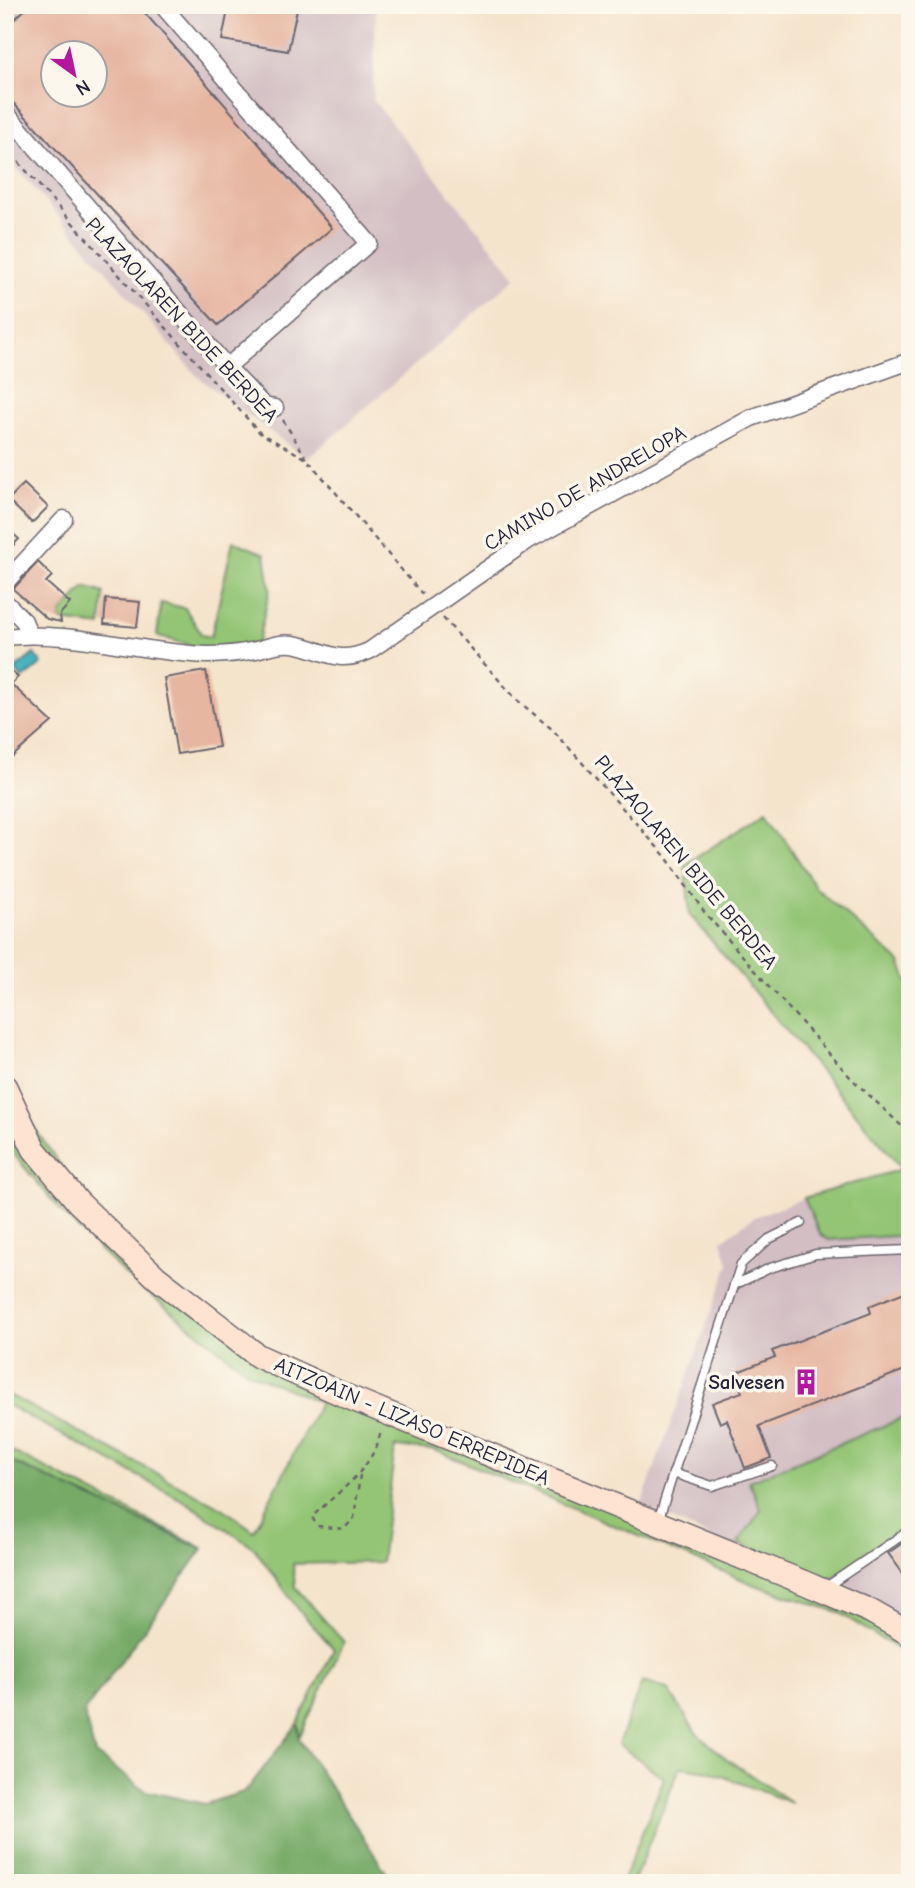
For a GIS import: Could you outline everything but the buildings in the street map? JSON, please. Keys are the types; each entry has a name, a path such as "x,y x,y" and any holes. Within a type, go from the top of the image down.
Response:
{"street":[{"path":"162,5 369,243 227,367"},
{"path":"5,112 227,367 264,407 275,408"},
{"name":"CAMINO DE ANDRELOPA","path":"5,637 29,634 169,652 221,654 256,650 275,643 294,644 327,656 352,659 369,651 529,540 751,418 910,361"},
{"path":"5,583 64,519"},
{"path":"5,602 24,621 29,634"},
{"name":"AITZOAIN - LIZASO ERREPIDEA","path":"5,1087 34,1149 53,1174 111,1236 156,1277 258,1356 384,1412 819,1589 870,1611 910,1634"}],"lane":[{"path":"657,1523 741,1264 769,1239 802,1223"},
{"path":"734,1285 770,1268 816,1254 910,1250"},
{"path":"673,1473 712,1486 772,1466"},
{"path":"819,1589 836,1582 910,1530"}],"path":[{"name":"PLAZAOLAREN BIDE BERDEA","path":"5,147 260,433 307,459 425,598"},
{"path":"275,408 307,459"},
{"name":"PLAZAOLAREN BIDE BERDEA","path":"438,612 517,700 553,730 666,857 705,912 851,1078 910,1134"},
{"path":"360,1475 338,1490 312,1517 317,1527 344,1529 354,1518 360,1475 380,1435 384,1412"}],"shaded area":[{"path":"5,5 376,5 373,100 516,277 307,459 198,377 5,154"},
{"path":"902,1170 910,1174 910,1630 641,1505 729,1263 722,1240 754,1217 804,1198"}],"green space":[{"path":"233,541 265,554 270,589 256,650 221,654 157,636 161,603 185,608 202,635 211,637"},
{"path":"85,587 104,593 101,626 61,621 60,614"},
{"path":"767,811 816,888 900,962 910,988 910,1235 829,1240 820,1234 804,1198 902,1169 690,915 685,865"},
{"path":"5,1076 37,1132 111,1236 156,1277 329,1389 819,1589 910,1648 910,1657 838,1612 755,1585 435,1450 395,1447 381,1562 293,1564 295,1587 344,1642 299,1738 298,1723 334,1649 299,1610 254,1548 186,1502 5,1404 5,1393 224,1509 254,1531 320,1402 249,1373 129,1278 66,1217 16,1157 5,1128"},
{"path":"910,1415 910,1522 833,1578 820,1580 738,1543 761,1510 749,1481"},
{"path":"5,1448 203,1548 5,1459"},
{"path":"5,1459 203,1549 84,1712 95,1754 146,1791 205,1804 246,1791 298,1723 299,1739 393,1883 5,1883"},
{"path":"642,1682 668,1689 697,1734 727,1759 792,1803 709,1771 680,1767 634,1880 623,1880 664,1778 618,1744"}],"water":[{"path":"34,654 42,664 23,679 15,669"}],"place":[{"name":"Salvesen","path":"806,1382"}]}
